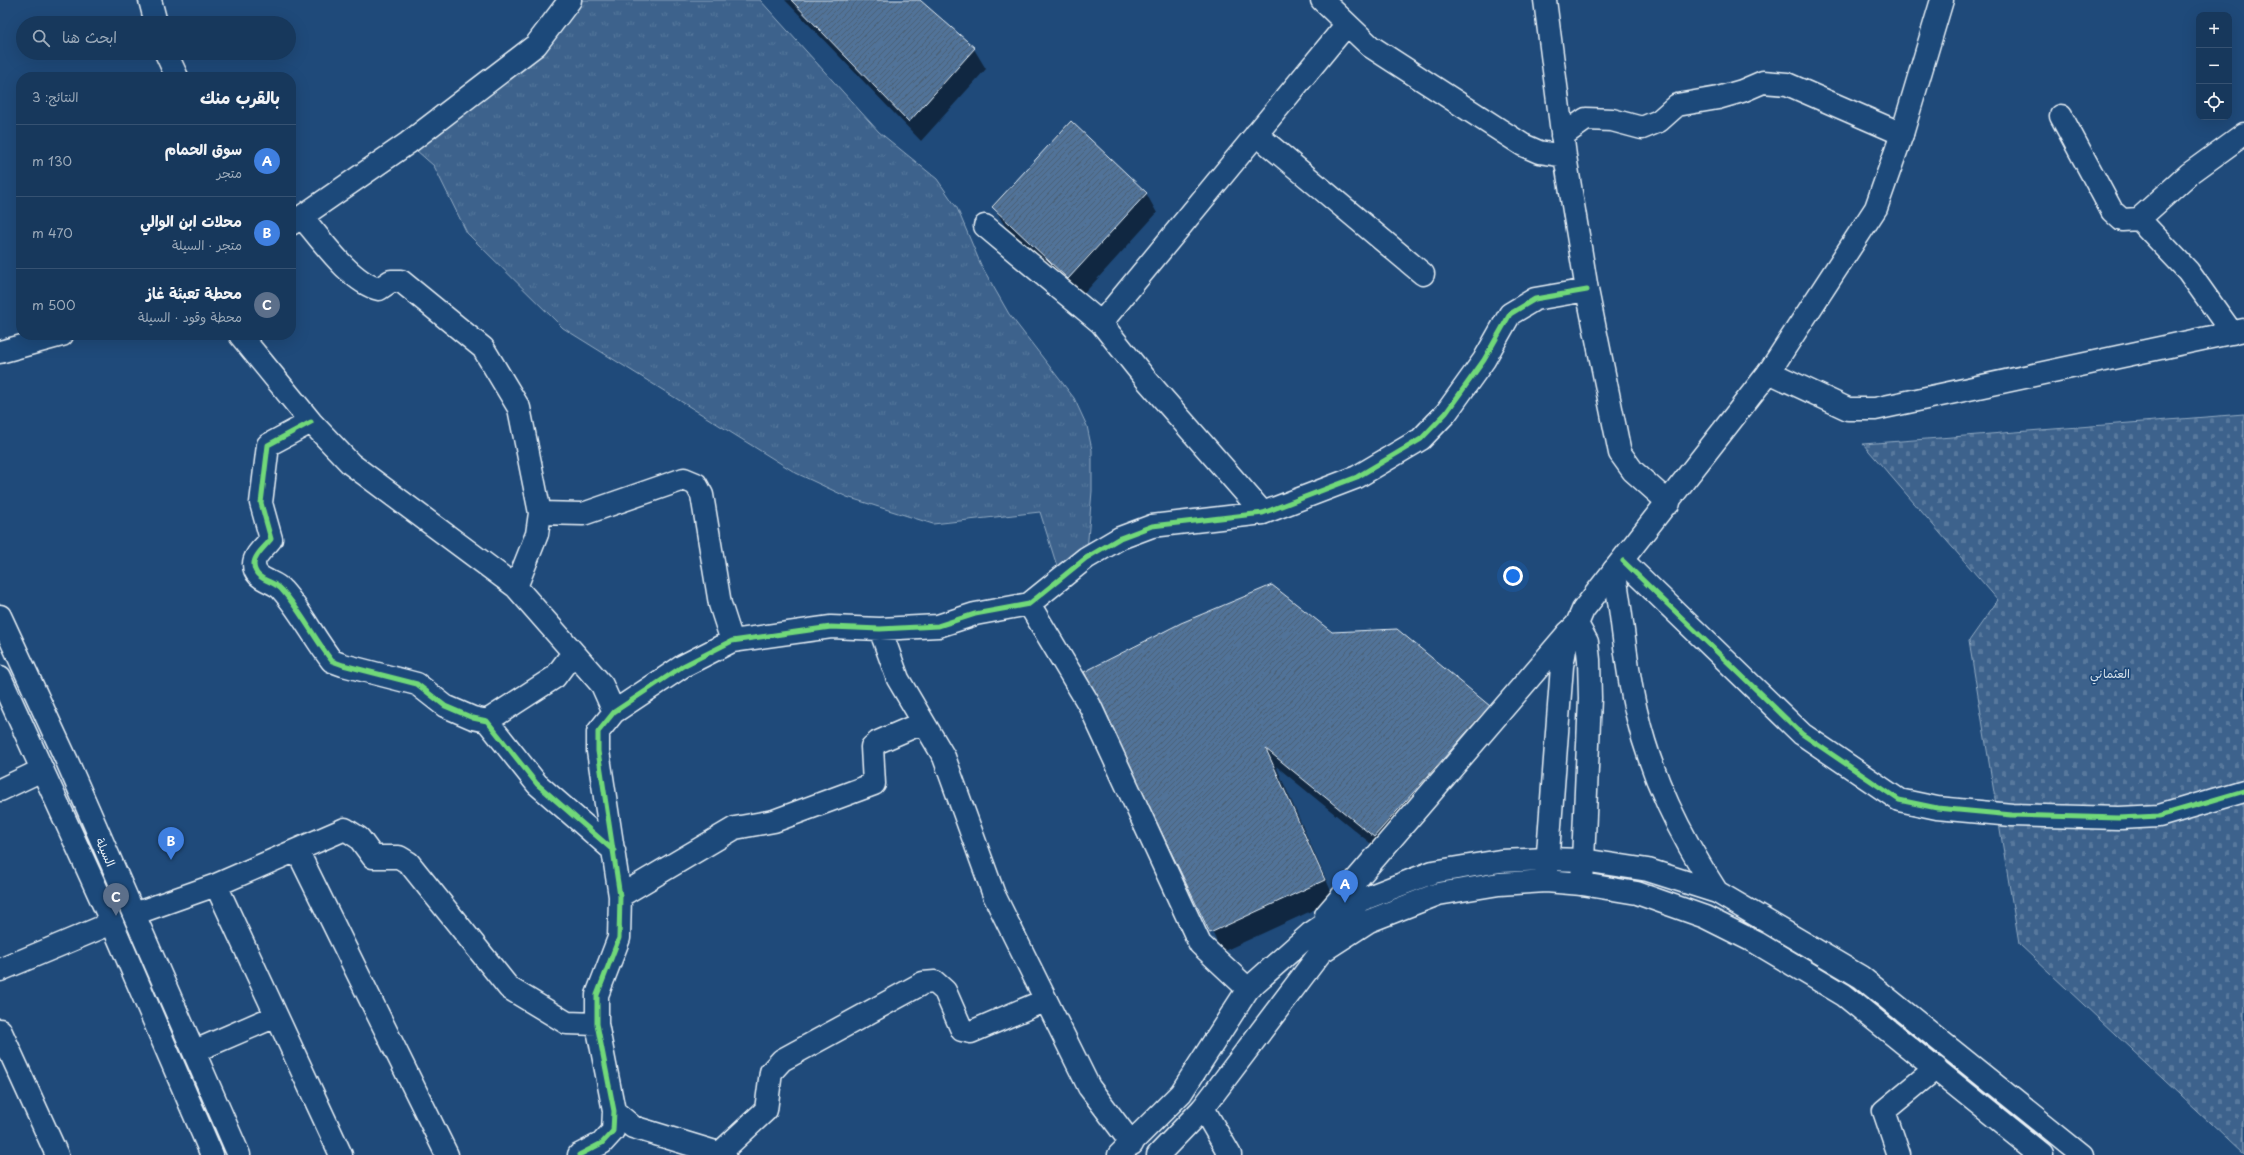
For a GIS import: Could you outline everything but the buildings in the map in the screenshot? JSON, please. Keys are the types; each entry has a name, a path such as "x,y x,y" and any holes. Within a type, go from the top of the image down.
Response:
{"street":[{"path":"150,0 154,16"},
{"path":"516,587 537,534 540,513 519,408 483,348 401,281 391,281 379,289 371,288 337,260 297,220 408,143 536,45 570,0"},
{"path":"1322,0 1370,46 1523,145 1539,152 1564,146 1586,120 1612,120 1642,128 1659,121 1677,105 1718,98 1742,91 1762,82 1787,84 1902,134"},
{"path":"1544,0 1564,146 1587,290 1620,453 1633,471 1669,503"},
{"path":"880,629 898,679 922,723 944,757 994,895 1088,1087 1126,1149 1181,1093 1248,989 1310,934 1572,628 1583,610 1669,503 1770,372 1876,208 1902,134 1942,0"},
{"path":"1101,323 1347,24"},
{"path":"169,60 175,72"},
{"path":"2061,116 2112,211 2122,220 2139,219 2189,174 2244,134"},
{"path":"1256,134 1423,274"},
{"path":"1770,372 1848,409 1875,409 2238,332 2188,272 2139,219"},
{"path":"984,226 1101,323 1145,378 1263,513"},
{"path":"579,1155 602,1143 613,1131 614,1111 597,1024 597,995 620,938 620,896 598,751 598,732 614,712 684,666 732,641 831,627 880,629 938,626 975,614 1029,604 1086,558 1120,538 1152,526 1263,513 1357,477 1421,439 1446,414 1484,360 1510,314 1535,299 1587,290"},
{"path":"0,352 44,340"},
{"path":"244,340 312,422 351,464 516,587 602,685 614,712"},
{"path":"312,422 268,445 261,504 271,539 255,558 254,565 256,572 266,582 281,588 332,661 417,684 446,706 473,718 487,721 537,784 614,851"},
{"path":"540,513 583,514 684,479 696,484 702,495 720,604 732,641"},
{"path":"1619,565 1802,734 1899,800 1936,808 2005,814 2119,818 2159,816 2244,791"},
{"path":"1619,565 1636,710 1649,759 1667,806 1690,850 1717,892"},
{"path":"1029,604 1090,706 1200,944 1248,989"},
{"name":"السيلة","path":"0,616 134,914 239,1155"},
{"path":"1546,881 1562,666 1572,628"},
{"path":"1572,628 1587,642 1590,660 1590,698 1582,884"},
{"path":"487,721 555,677 573,653"},
{"name":"السيلة","path":"0,676 112,923 212,1155"},
{"path":"620,896 735,828 774,821 874,784 872,747 878,742 922,723"},
{"path":"0,790 42,770"},
{"path":"0,970 134,914 216,886 345,829 359,838 373,857 399,857 409,863 509,988 567,1023 597,1024"},
{"path":"297,850 447,1155"},
{"path":"1310,934 1361,900 1433,872 1500,861 1547,859 1584,860 1648,870 1717,892 1861,977 2082,1155"},
{"path":"1158,1155 1203,1108 1321,952 1369,921 1438,894 1499,884 1546,881 1582,884 1637,893 1706,917 1758,943 1844,995 2042,1155"},
{"path":"216,886 341,1155"},
{"path":"614,1111 633,1127 722,1154 766,1110 771,1072 782,1060 923,983 935,982 945,991 962,1030 971,1032 1046,1000"},
{"path":"194,1051 276,1016"},
{"path":"0,1030 58,1155"},
{"path":"1899,1155 1884,1111 1936,1068"},
{"path":"1203,1108 1230,1155"}],"green space":[{"path":"570,0 760,0 879,132 937,179 957,208 981,265 1009,314 1074,398 1087,426 1092,450 1092,491 1087,551 1061,579 1040,512 933,524 847,497 796,473 563,328 467,233 434,166 408,143 536,45"},
{"name":"العثماني","path":"2244,414 2244,1155 2019,944 1969,641 1998,600 1863,444"}],"cycle path":[{"path":"579,1155 602,1143 613,1131 614,1111 597,1024 597,995 619,938 620,896 598,751 598,732 614,712 683,666 732,641 831,627 880,629 938,626 975,614 1029,604 1086,558 1120,538 1152,526 1263,513 1357,477 1421,439 1446,413 1484,360 1510,314 1535,299 1587,290"},
{"path":"311,422 268,445 261,503 271,539 256,557 254,564 257,574 278,587 289,598 332,661 417,684 445,706 473,718 487,721 537,784 614,851"},
{"path":"1623,561 1802,734 1899,800 1937,808 2012,815 2119,818 2159,816 2244,791"}],"place":[{"name":"محلات ابن الوالي","path":"171,860"},
{"name":"سوق الحمام","path":"1345,903"},
{"name":"محطة تعبئة غاز","path":"116,916"}]}
